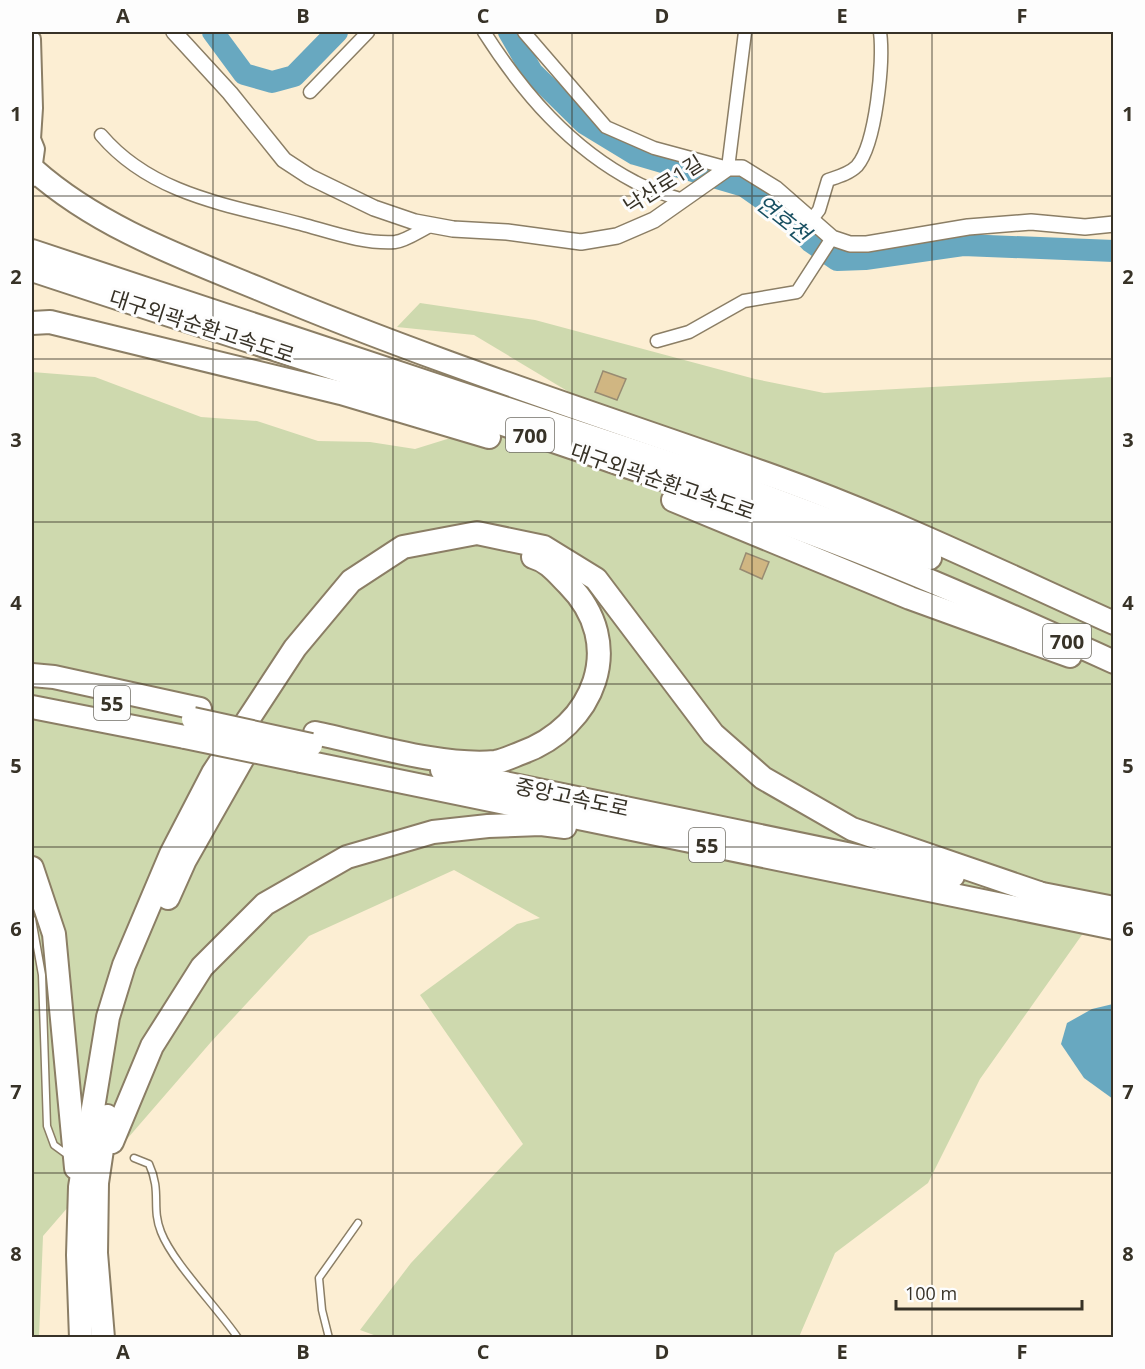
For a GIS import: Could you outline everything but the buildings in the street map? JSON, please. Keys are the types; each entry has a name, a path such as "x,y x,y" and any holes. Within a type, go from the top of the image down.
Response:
{"highway":[{"path":"33,174 87,211 182,257 341,324 471,373 780,479 1113,623"},
{"name":"대구외곽순환고속도로","path":"32,252 733,484 904,547 1113,634"},
{"name":"대구외곽순환고속도로","path":"32,270 615,463 816,535 1020,620 1113,662"},
{"path":"32,324 50,322 341,393 500,440 614,477 969,621 1113,670"},
{"path":"81,1338 78,1256 108,1017 124,965 171,854 213,773 295,648 351,581 403,548 477,533 544,547 596,579 713,734 762,778 852,829 1039,893"},
{"path":"88,1185 121,1023 139,963 185,860 227,783 307,651 364,588 408,561 479,545 544,560 580,597 600,640 595,684 575,719 539,747 496,762 309,746"},
{"path":"32,675 54,677 193,722"},
{"name":"중앙고속도로","path":"32,686 309,746 1113,908"},
{"name":"중앙고속도로","path":"32,707 193,722"},
{"name":"중앙고속도로","path":"309,746 704,845 1113,928"},
{"path":"88,1185 152,1046 202,967 265,904 347,857 433,832 488,826 541,824 704,845"},
{"path":"32,868 54,934 73,1147 88,1185 103,1338"}],"main road":[{"path":"32,39 34,108 32,139 36,149 33,174"}],"street":[{"name":"낙산로1길","path":"174,32 230,93 284,160 310,177 374,208 432,225 581,242 617,236 654,220 728,168 742,168 776,189 812,219 830,241"},
{"path":"310,92 368,32"},
{"path":"484,32 549,119 565,133 612,170 637,184 682,200"},
{"path":"524,32 606,127 654,148 728,168 745,32"},
{"path":"812,219 819,210 828,180 842,176 856,166 866,151 877,109 880,32"},
{"path":"101,135 116,153 142,171 172,188 208,202 352,238 396,242 432,225"},
{"path":"657,341 689,333 744,301 797,291 830,241 867,244 968,227 1031,222 1085,228 1113,224"}],"lane":[{"path":"32,919 42,975 47,1126 54,1145 65,1153"},
{"path":"134,1158 149,1164 156,1180 157,1221 165,1241 238,1338"},
{"path":"329,1338 322,1310 319,1278 358,1223"}],"green space":[{"path":"420,303 535,320 755,379 824,393 1113,377 1113,891 980,1079 928,1183 835,1253 799,1337 382,1338 360,1330 411,1263 523,1144 420,995 517,924 540,918 454,870 309,936 211,1042 43,1236 39,1337 32,1337 32,372 95,377 201,417 257,421 318,441 370,442 415,449 579,398 474,335 397,327"}],"water":[{"path":"1114,1004 1113,1099 1084,1078 1061,1044 1067,1023 1092,1009"}],"waterway":[{"name":"연호천","path":"213,32 244,74 272,82 294,76 337,32"},
{"name":"연호천","path":"509,32 532,72 584,123 635,154 744,186 784,214 811,242 837,260 865,259 963,245 1114,251"}]}
